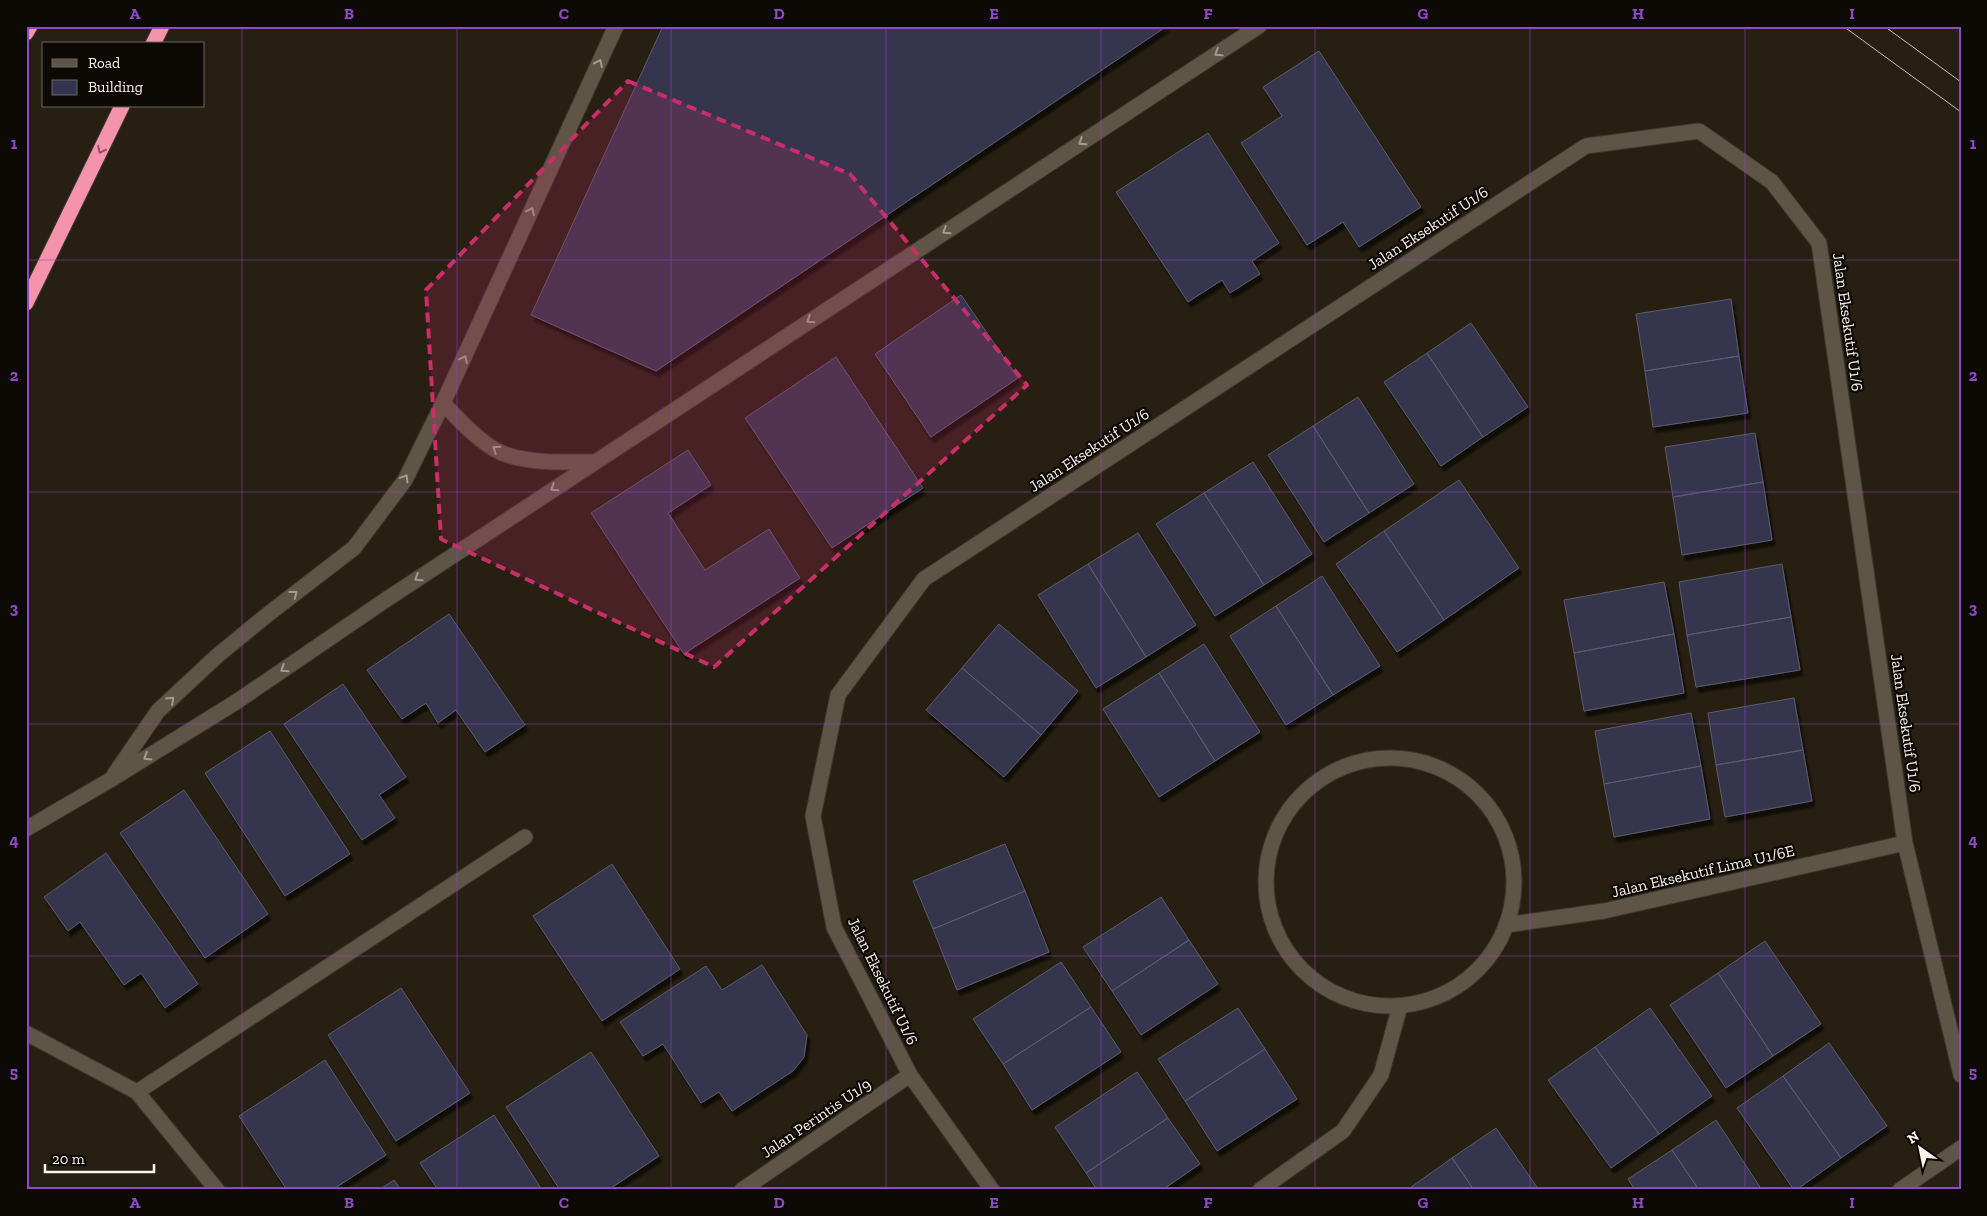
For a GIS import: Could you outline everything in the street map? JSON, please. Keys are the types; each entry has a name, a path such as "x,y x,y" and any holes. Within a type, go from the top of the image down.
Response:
{"highway":[{"path":"26,33 30,26"},
{"path":"154,42 162,26"},
{"path":"26,303 121,108"}],"street":[{"path":"110,780 158,711 217,656 354,548 406,480 616,26"},
{"path":"26,829 110,780 236,702 387,599 1259,26"},
{"name":"Jalan Eksekutif U1/6","path":"992,1190 910,1075 834,927 813,816 838,695 924,579 1586,146 1699,131 1772,182 1819,244 1905,843 1961,1075"},
{"path":"443,403 472,432 502,453 546,462 595,462"},
{"path":"1390,757 1430,764 1465,782 1493,811 1510,847 1514,886 1506,925 1490,956 1465,981 1434,998 1400,1006 1360,1002 1323,988 1293,961 1273,927 1265,887 1270,847 1287,812 1315,782 1351,764 1390,757"},
{"path":"137,1092 525,837"},
{"name":"Jalan Eksekutif Lima U1/6E","path":"1506,925 1604,911 1905,843"},
{"path":"1260,1190 1343,1131 1381,1075 1400,1006"},
{"path":"26,1033 137,1092 217,1190"},
{"name":"Jalan Perintis U1/9","path":"742,1190 910,1075"},
{"path":"1900,1190 1961,1148"}],"highlighted area":[{"path":"628,81 850,174 1027,385 714,667 441,539 426,290"}],"building":[{"path":"663,26 1167,26 656,371 531,315"},
{"path":"1319,51 1421,207 1359,247 1343,222 1307,245 1241,143 1282,116 1263,87"},
{"path":"1208,133 1279,243 1252,261 1260,274 1230,293 1222,280 1188,302 1116,192"},
{"path":"961,295 1018,378 931,437 875,354"},
{"path":"1731,299 1739,356 1645,371 1636,314"},
{"path":"1471,323 1528,407 1483,437 1427,353"},
{"path":"1427,353 1483,437 1441,466 1384,382"},
{"path":"1739,356 1748,413 1653,427 1645,371"},
{"path":"836,357 923,488 832,548 745,418"},
{"path":"1358,397 1414,484 1369,513 1313,426"},
{"path":"1313,426 1369,513 1324,542 1268,455"},
{"path":"1755,433 1763,482 1673,497 1665,447"},
{"path":"688,450 711,485 668,513 705,570 769,529 800,578 684,654 591,513"},
{"path":"1253,462 1312,554 1264,585 1204,493"},
{"path":"1459,480 1519,568 1444,620 1384,531"},
{"path":"1763,482 1772,540 1682,555 1673,497"},
{"path":"1204,493 1264,585 1215,616 1156,524"},
{"path":"1384,531 1444,620 1397,652 1336,564"},
{"path":"1138,533 1196,625 1146,657 1088,564"},
{"path":"1088,564 1146,657 1096,688 1038,595"},
{"path":"1782,564 1791,617 1687,635 1679,582"},
{"path":"1322,576 1380,666 1333,695 1276,606"},
{"path":"1664,582 1674,634 1574,653 1564,600"},
{"path":"1276,606 1333,695 1286,725 1230,636"},
{"path":"449,614 525,725 485,752 456,710 438,723 426,703 402,719 367,670"},
{"path":"1791,617 1800,670 1696,687 1687,635"},
{"path":"999,624 1078,691 1041,735 962,668"},
{"path":"1674,634 1684,693 1584,711 1574,653"},
{"path":"1204,644 1260,732 1215,761 1159,673"},
{"path":"962,668 1041,735 1004,777 926,710"},
{"path":"1159,673 1215,761 1159,797 1103,709"},
{"path":"343,684 406,777 379,795 395,818 362,840 284,724"},
{"path":"1794,698 1803,750 1716,765 1708,713"},
{"path":"1691,713 1701,766 1604,784 1595,731"},
{"path":"270,731 350,854 285,896 205,773"},
{"path":"1803,750 1812,801 1725,817 1716,765"},
{"path":"1701,766 1710,819 1614,837 1604,784"},
{"path":"184,790 268,914 205,958 120,833"},
{"path":"1005,844 1025,891 933,929 913,881"},
{"path":"106,853 198,984 165,1008 141,973 124,985 80,922 68,931 44,897"},
{"path":"612,864 680,969 602,1021 533,916"},
{"path":"1025,891 1049,952 957,990 933,929"},
{"path":"1161,897 1189,940 1112,991 1083,947"},
{"path":"1189,940 1218,984 1141,1035 1112,991"},
{"path":"1765,941 1821,1024 1773,1056 1718,973"},
{"path":"1061,962 1091,1007 1003,1064 973,1019"},
{"path":"762,965 807,1035 804,1057 793,1071 732,1111 719,1092 701,1103 663,1044 643,1056 620,1022 706,966 722,990"},
{"path":"1718,973 1773,1056 1726,1088 1670,1005"},
{"path":"401,988 470,1093 396,1141 328,1035"},
{"path":"1091,1007 1121,1052 1032,1110 1003,1064"},
{"path":"1238,1008 1265,1049 1185,1101 1158,1059"},
{"path":"1650,1008 1712,1096 1659,1134 1595,1047"},
{"path":"1829,1043 1887,1126 1841,1158 1783,1076"},
{"path":"1595,1047 1659,1134 1611,1168 1548,1080"},
{"path":"1265,1049 1297,1099 1217,1151 1185,1101"},
{"path":"591,1052 659,1156 608,1190 560,1190 506,1107"},
{"path":"325,1060 386,1155 332,1190 287,1190 239,1116"},
{"path":"1137,1072 1168,1118 1086,1173 1055,1127"},
{"path":"1783,1076 1841,1158 1796,1190 1794,1190 1737,1108"},
{"path":"494,1115 542,1190 438,1190 420,1163"},
{"path":"1168,1118 1200,1164 1162,1190 1097,1190 1086,1173"},
{"path":"1716,1120 1762,1190 1699,1190 1672,1150"},
{"path":"1496,1128 1539,1190 1474,1190 1452,1158"},
{"path":"1672,1150 1699,1190 1635,1190 1628,1179"},
{"path":"1452,1158 1474,1190 1407,1190"},
{"path":"394,1180 401,1190 379,1190"}],"tram line":[{"path":"1843,26 1961,112"},
{"path":"1884,26 1961,82"}]}
